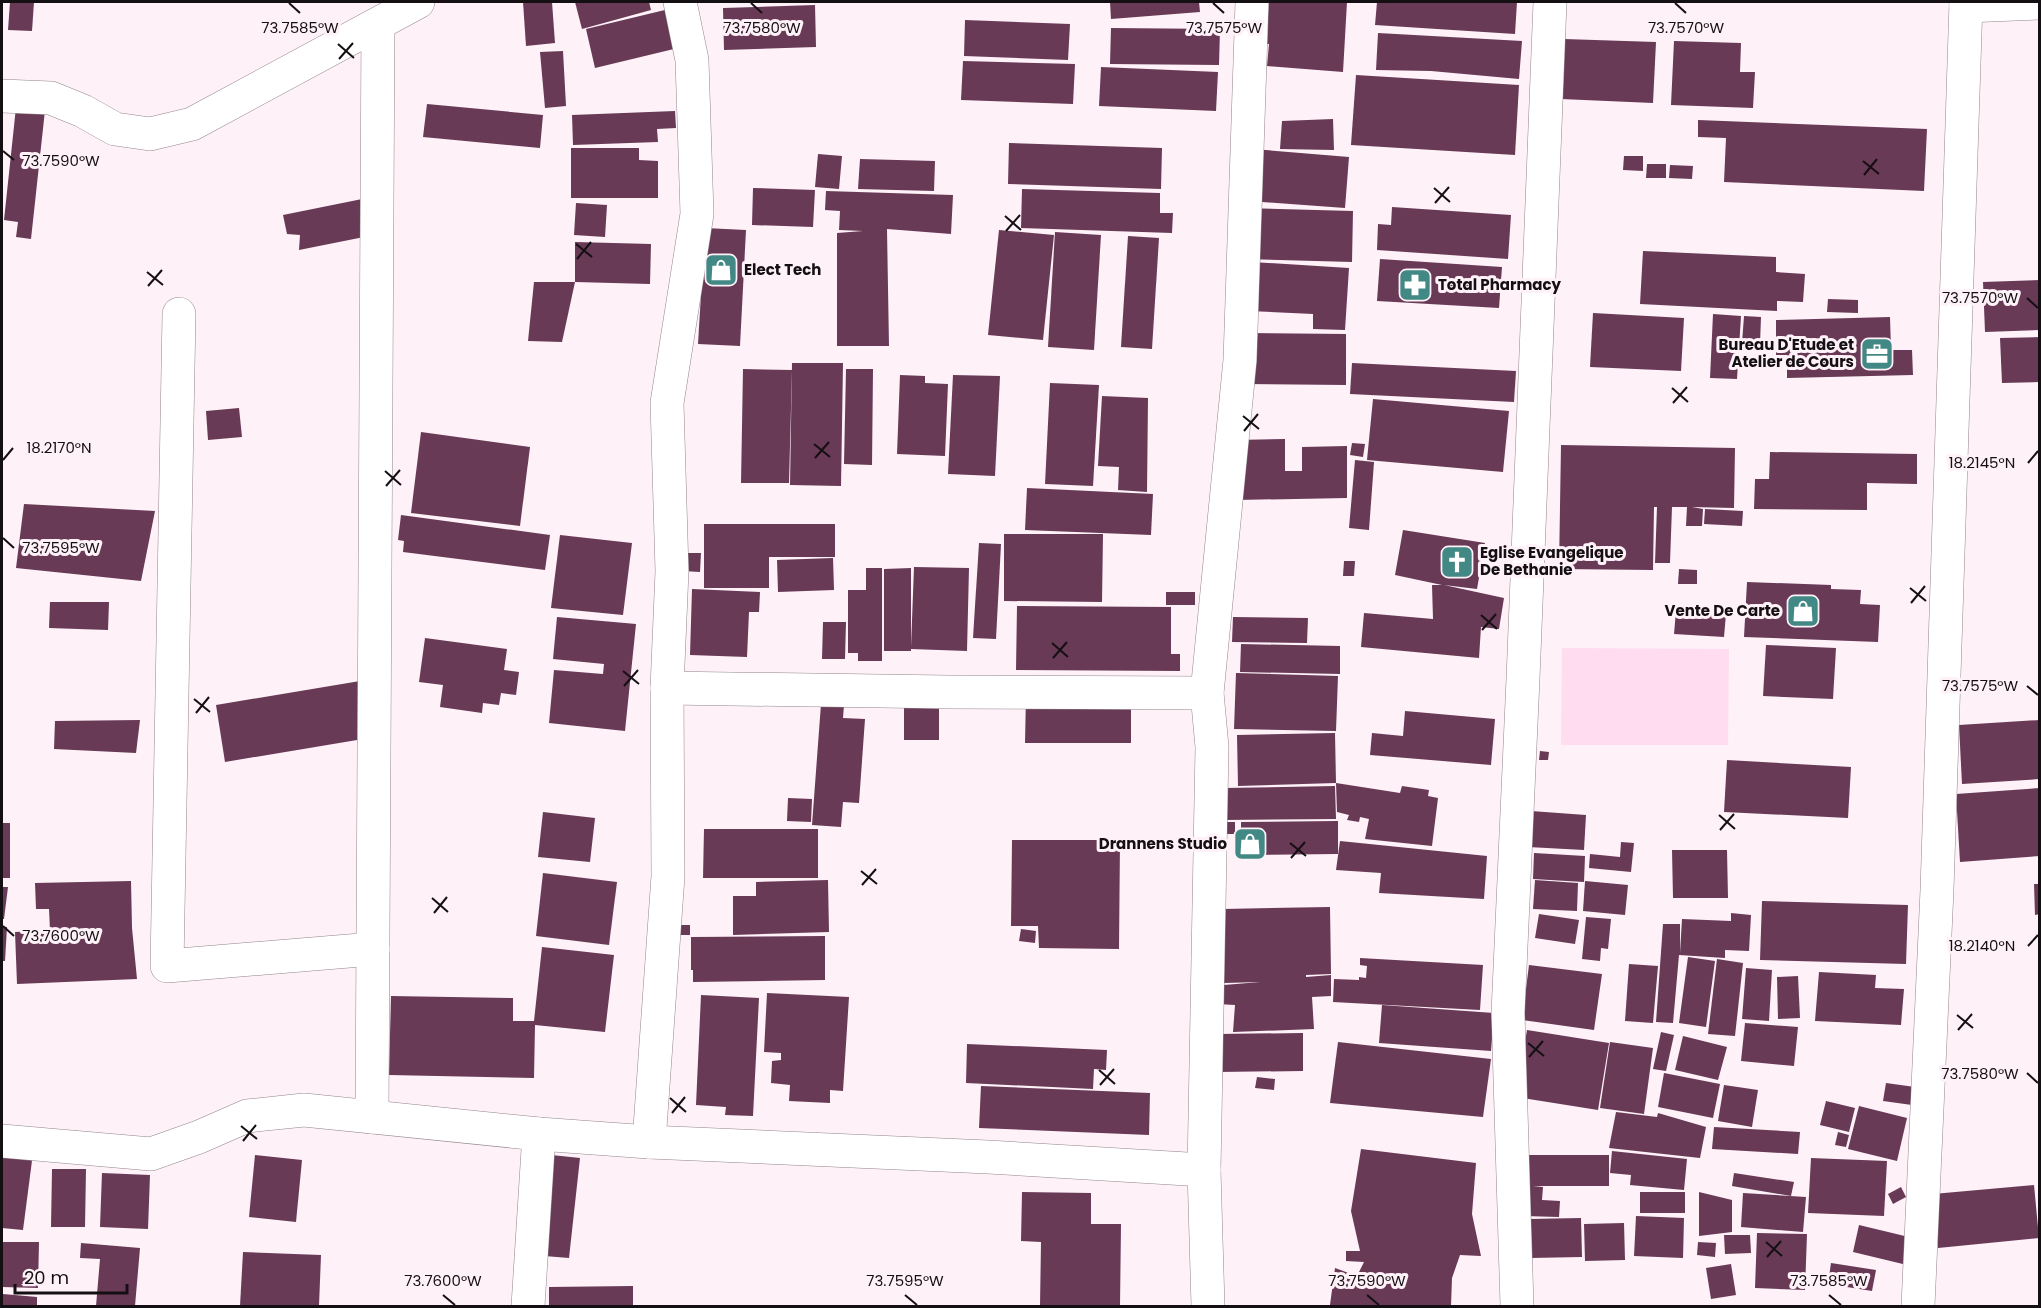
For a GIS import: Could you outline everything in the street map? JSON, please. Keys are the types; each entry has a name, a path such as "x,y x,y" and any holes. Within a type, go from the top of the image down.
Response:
{"street":[{"path":"2,96 51,98 83,111 115,129 150,134 192,124 418,2"},
{"path":"649,1142 668,876 667,688 672,571 667,404 698,214 692,60 680,2"},
{"path":"1208,1306 1204,1170 1212,747 1207,693 1240,360 1252,2"},
{"path":"1517,1306 1508,1012 1550,2"},
{"path":"1918,1306 1941,794 1966,4 2040,3"},
{"path":"372,1117 378,24"},
{"path":"178,314 167,966 373,949"},
{"path":"667,688 948,693 1207,693"},
{"path":"2,1141 151,1154 199,1137 247,1116 304,1110 538,1134 649,1142 988,1157 1204,1170"},
{"path":"528,1306 538,1134"}],"shaded area":[{"path":"1562,648 1729,649 1728,745 1561,745"}],"building":[{"path":"10,2 34,2 32,31 8,30"},
{"path":"523,2 552,2 555,43 526,46"},
{"path":"575,2 649,2 651,10 582,29"},
{"path":"1110,2 1199,2 1200,12 1111,19"},
{"path":"1269,2 1347,2 1343,72 1267,66 1269,44 1254,43 1267,20"},
{"path":"1377,2 1517,2 1515,34 1375,25"},
{"path":"815,5 816,47 724,50 723,8"},
{"path":"669,9 678,48 595,68 586,29"},
{"path":"965,20 1070,24 1068,60 964,56"},
{"path":"1111,28 1220,29 1219,65 1110,64"},
{"path":"1378,33 1522,41 1519,79 1431,71 1376,70"},
{"path":"1564,39 1656,42 1653,103 1561,99"},
{"path":"1674,41 1741,43 1740,72 1755,72 1753,108 1671,105"},
{"path":"563,51 566,106 545,108 540,52"},
{"path":"963,61 1075,64 1073,104 961,100"},
{"path":"1101,67 1218,72 1216,111 1099,106"},
{"path":"1356,75 1519,85 1515,155 1351,145"},
{"path":"17,98 46,101 31,239 16,237 18,222 4,220"},
{"path":"427,104 543,115 540,148 423,137"},
{"path":"675,111 676,128 657,129 658,142 573,145 572,115"},
{"path":"1333,119 1334,150 1280,149 1282,121"},
{"path":"1698,120 1927,129 1924,191 1724,182 1726,138 1698,137"},
{"path":"1009,143 1162,148 1161,189 1008,184"},
{"path":"571,148 639,148 639,160 658,161 658,198 571,198"},
{"path":"1253,149 1349,157 1345,208 1249,201"},
{"path":"818,154 842,156 839,189 815,187"},
{"path":"1624,156 1643,156 1643,171 1623,170"},
{"path":"860,159 935,161 934,191 858,189"},
{"path":"1647,164 1666,164 1666,178 1646,178"},
{"path":"1670,165 1693,166 1692,179 1669,178"},
{"path":"753,188 815,190 813,227 752,225"},
{"path":"1022,189 1160,193 1160,213 1173,213 1172,233 1021,228"},
{"path":"826,191 953,195 951,234 887,229 889,346 837,346 837,233 863,231 839,230 840,211 825,210"},
{"path":"377,196 384,233 299,250 300,235 287,234 283,215"},
{"path":"576,203 607,205 605,237 574,235"},
{"path":"1392,207 1511,215 1508,259 1377,250 1378,224 1391,225"},
{"path":"1242,208 1353,211 1352,262 1241,259"},
{"path":"705,228 746,230 740,346 698,344"},
{"path":"999,230 1054,235 1043,340 988,335"},
{"path":"1055,232 1101,235 1094,350 1048,347"},
{"path":"1128,236 1159,238 1152,349 1121,347"},
{"path":"575,242 651,244 650,284 575,282"},
{"path":"1643,251 1776,257 1776,272 1805,274 1803,302 1777,301 1777,311 1640,304"},
{"path":"1380,259 1502,267 1499,308 1377,301"},
{"path":"1252,262 1349,268 1345,330 1313,329 1313,314 1249,311"},
{"path":"2040,280 2040,330 1985,332 1983,282"},
{"path":"534,282 575,282 562,342 528,341"},
{"path":"1828,299 1858,300 1858,313 1827,312"},
{"path":"1593,313 1684,318 1681,371 1590,367"},
{"path":"1713,314 1741,316 1737,379 1710,378"},
{"path":"1744,316 1761,317 1760,344 1742,343"},
{"path":"1890,317 1891,350 1912,350 1913,375 1787,378 1787,355 1776,355 1776,320"},
{"path":"1243,333 1346,334 1346,385 1243,384"},
{"path":"2040,337 2040,382 2002,383 2000,338"},
{"path":"792,363 843,363 841,486 790,485"},
{"path":"1352,363 1516,371 1514,402 1350,394"},
{"path":"743,369 792,370 789,483 741,483"},
{"path":"846,369 873,369 872,465 844,464"},
{"path":"900,375 925,376 925,383 948,384 945,456 897,454"},
{"path":"953,375 1000,376 995,476 948,474"},
{"path":"1050,383 1099,385 1093,486 1045,484"},
{"path":"1102,396 1148,398 1147,492 1118,490 1119,467 1098,466"},
{"path":"1373,399 1509,411 1503,472 1367,460"},
{"path":"239,408 242,437 208,440 206,411"},
{"path":"421,432 530,447 520,526 411,513"},
{"path":"1285,439 1285,471 1302,471 1302,447 1347,446 1347,498 1236,500 1235,440"},
{"path":"1352,443 1365,444 1363,457 1350,455"},
{"path":"1561,445 1735,448 1734,508 1692,507 1703,509 1702,526 1686,526 1687,507 1672,507 1670,563 1655,563 1657,507 1654,507 1653,570 1559,569"},
{"path":"1770,452 1917,454 1917,484 1867,483 1867,510 1754,509 1755,479 1769,479"},
{"path":"1355,460 1374,462 1369,530 1349,528"},
{"path":"1027,488 1153,494 1151,535 1025,530"},
{"path":"24,504 155,511 141,581 16,568"},
{"path":"1705,509 1743,511 1742,526 1704,524"},
{"path":"401,515 550,535 545,570 403,552 404,541 398,540"},
{"path":"704,524 835,524 835,557 769,557 769,588 704,588"},
{"path":"1403,530 1485,543 1477,589 1444,585 1504,598 1499,629 1481,627 1479,658 1361,647 1364,613 1433,619 1432,585 1442,585 1395,575"},
{"path":"1004,534 1103,534 1102,602 1004,601"},
{"path":"560,535 632,543 623,615 551,608"},
{"path":"979,543 1001,544 996,639 973,638"},
{"path":"683,553 701,553 700,572 682,571"},
{"path":"833,558 834,590 778,592 777,560"},
{"path":"1344,561 1355,561 1354,576 1343,576"},
{"path":"914,567 969,568 967,651 911,649 911,651 884,651 884,569 911,568 911,647"},
{"path":"866,568 882,568 882,661 858,661 858,653 848,653 848,590 866,590"},
{"path":"1679,569 1697,570 1697,584 1678,584"},
{"path":"1747,582 1831,585 1831,589 1861,590 1860,604 1880,605 1878,642 1744,637"},
{"path":"692,589 760,592 759,612 749,612 747,657 690,655"},
{"path":"1166,592 1195,592 1195,605 1166,605"},
{"path":"50,602 109,602 108,630 49,628"},
{"path":"1017,606 1171,607 1171,654 1180,654 1180,671 1016,670"},
{"path":"1676,611 1726,614 1724,637 1674,634"},
{"path":"557,617 636,624 625,731 549,723 554,670 603,674 604,664 553,659"},
{"path":"1233,617 1308,618 1307,643 1232,642"},
{"path":"823,622 846,622 845,659 822,659"},
{"path":"425,638 507,649 504,670 519,672 516,695 501,693 499,705 483,703 482,713 440,707 443,685 419,682"},
{"path":"1241,644 1340,646 1340,674 1240,672"},
{"path":"1766,645 1836,648 1833,699 1763,696"},
{"path":"1236,673 1338,676 1336,731 1234,729"},
{"path":"366,680 375,737 225,762 216,705"},
{"path":"939,693 939,740 904,740 904,694"},
{"path":"1026,695 1131,696 1131,743 1025,743"},
{"path":"821,704 844,705 843,718 865,719 859,803 843,802 841,827 812,825"},
{"path":"1405,711 1495,719 1491,765 1370,755 1372,733 1403,736"},
{"path":"140,720 136,753 54,749 55,721"},
{"path":"2040,720 2040,779 1962,784 1959,725"},
{"path":"1335,733 1336,783 1238,786 1237,735"},
{"path":"1540,751 1549,752 1548,760 1539,760"},
{"path":"1727,760 1851,767 1848,818 1724,812"},
{"path":"1336,783 1400,793 1402,786 1429,790 1428,796 1438,798 1432,846 1365,839 1369,819 1360,817 1359,822 1347,820 1349,815 1337,812"},
{"path":"1335,786 1336,819 1224,820 1224,788"},
{"path":"2040,788 2040,856 1960,862 1956,794"},
{"path":"788,798 812,799 811,822 787,821"},
{"path":"1531,811 1586,815 1584,850 1528,847"},
{"path":"543,812 595,818 590,862 538,857"},
{"path":"1338,821 1338,854 1241,855 1241,822"},
{"path":"1224,822 1235,822 1235,834 1225,834"},
{"path":"2,823 10,823 10,878 2,878"},
{"path":"704,829 818,829 818,878 703,878"},
{"path":"1012,840 1120,840 1119,949 1039,948 1038,926 1011,926"},
{"path":"1340,841 1487,856 1484,899 1379,893 1381,873 1336,870"},
{"path":"1621,842 1634,843 1631,872 1589,868 1590,854 1620,857"},
{"path":"1672,850 1727,850 1728,898 1673,898"},
{"path":"1534,853 1585,856 1584,882 1533,879"},
{"path":"543,873 617,882 609,945 536,936"},
{"path":"828,880 829,932 733,935 733,896 756,896 756,882"},
{"path":"1535,880 1578,883 1577,911 1533,909"},
{"path":"131,881 132,928 137,979 17,984 15,932 50,930 49,909 36,909 35,883"},
{"path":"1585,881 1628,885 1625,915 1583,911"},
{"path":"2034,884 2040,884 2040,914 2035,915"},
{"path":"2,887 8,887 4,919 2,919"},
{"path":"1762,901 1908,905 1906,964 1760,960"},
{"path":"1330,907 1331,974 1306,975 1306,977 1331,975 1331,996 1312,997 1314,1029 1233,1032 1235,1005 1217,1004 1224,985 1260,982 1224,983 1223,909"},
{"path":"1731,913 1751,915 1749,951 1725,950 1725,958 1679,955 1673,1023 1656,1022 1663,924 1680,924 1680,953 1682,919 1731,921"},
{"path":"1539,914 1579,920 1575,944 1535,938"},
{"path":"1586,917 1611,919 1608,949 1601,948 1600,961 1582,959"},
{"path":"672,925 690,925 690,935 671,935"},
{"path":"2,927 7,927 5,961 2,961"},
{"path":"1021,929 1036,931 1035,943 1019,941"},
{"path":"825,936 825,980 693,982 691,937"},
{"path":"542,947 614,955 605,1032 535,1025 534,1078 389,1075 391,996 513,998 513,1021 534,1021"},
{"path":"1688,957 1715,961 1706,1027 1679,1023"},
{"path":"1360,958 1483,965 1480,1010 1333,1002 1334,979 1366,978 1367,966 1360,965"},
{"path":"1717,959 1743,963 1735,1036 1708,1034"},
{"path":"1629,964 1658,966 1653,1023 1625,1021"},
{"path":"1529,965 1602,974 1594,1030 1522,1020"},
{"path":"1746,968 1772,970 1769,1021 1742,1019"},
{"path":"1819,972 1876,975 1875,988 1904,989 1901,1025 1815,1021"},
{"path":"1798,976 1800,1018 1778,1019 1777,977"},
{"path":"767,993 849,997 843,1091 830,1090 830,1103 789,1101 790,1085 771,1083 772,1061 781,1060 781,1053 764,1052"},
{"path":"701,995 759,998 753,1116 725,1115 726,1107 696,1105"},
{"path":"1382,1005 1494,1013 1491,1051 1379,1043"},
{"path":"1745,1023 1798,1027 1794,1066 1741,1061"},
{"path":"1527,1030 1609,1043 1598,1110 1516,1097"},
{"path":"1661,1032 1674,1035 1666,1071 1653,1069"},
{"path":"1303,1033 1303,1071 1218,1072 1218,1034"},
{"path":"1683,1036 1727,1047 1718,1080 1675,1070"},
{"path":"1338,1042 1491,1059 1483,1117 1330,1103"},
{"path":"1610,1042 1653,1048 1644,1114 1600,1108"},
{"path":"967,1044 1107,1050 1106,1070 1094,1069 1093,1089 966,1083"},
{"path":"1664,1073 1720,1084 1713,1118 1658,1107"},
{"path":"1257,1077 1275,1079 1274,1090 1255,1088"},
{"path":"1886,1083 1915,1087 1912,1105 1883,1101"},
{"path":"1724,1085 1758,1090 1752,1127 1718,1121"},
{"path":"981,1086 1150,1093 1149,1135 979,1128"},
{"path":"1826,1101 1855,1108 1849,1132 1820,1125"},
{"path":"1859,1106 1907,1118 1897,1161 1848,1149"},
{"path":"1616,1112 1657,1117 1658,1113 1706,1127 1700,1158 1609,1148"},
{"path":"1714,1127 1800,1132 1798,1154 1712,1149"},
{"path":"1838,1132 1849,1135 1846,1147 1835,1145"},
{"path":"2,1149 33,1153 23,1230 2,1228"},
{"path":"1361,1149 1476,1163 1472,1214 1481,1256 1460,1255 1452,1278 1451,1306 1330,1305 1335,1268 1357,1276 1364,1262 1346,1261 1346,1251 1360,1251 1351,1211"},
{"path":"1612,1151 1687,1159 1684,1190 1630,1185 1631,1175 1610,1173"},
{"path":"542,1154 580,1158 569,1258 532,1255"},
{"path":"255,1155 302,1160 296,1222 249,1217"},
{"path":"1527,1155 1609,1155 1609,1186 1533,1186 1543,1187 1542,1200 1560,1201 1559,1217 1523,1216"},
{"path":"1811,1158 1887,1161 1884,1216 1808,1213"},
{"path":"52,1169 86,1169 85,1227 51,1227"},
{"path":"102,1173 150,1175 148,1229 100,1227"},
{"path":"1734,1173 1794,1182 1791,1196 1732,1186"},
{"path":"2034,1185 2039,1238 1938,1248 1933,1194"},
{"path":"1901,1187 1906,1197 1893,1204 1888,1194"},
{"path":"1022,1192 1091,1193 1091,1224 1121,1224 1120,1306 1040,1306 1041,1242 1021,1241"},
{"path":"1640,1192 1685,1192 1685,1213 1640,1213"},
{"path":"1699,1192 1732,1200 1732,1232 1699,1236"},
{"path":"1743,1193 1806,1197 1803,1232 1741,1227"},
{"path":"1636,1216 1684,1218 1683,1258 1634,1256"},
{"path":"1581,1218 1582,1257 1530,1258 1529,1219"},
{"path":"1624,1223 1625,1260 1585,1261 1584,1224"},
{"path":"1859,1225 1913,1238 1907,1265 1853,1252"},
{"path":"1757,1233 1807,1234 1805,1290 1755,1288"},
{"path":"1724,1235 1750,1235 1751,1253 1725,1254"},
{"path":"2,1242 39,1242 38,1288 2,1287"},
{"path":"1698,1242 1716,1243 1715,1257 1697,1255"},
{"path":"81,1243 140,1248 135,1306 96,1306 100,1259 80,1258"},
{"path":"243,1252 321,1255 319,1306 240,1306"},
{"path":"1831,1263 1876,1270 1872,1291 1828,1284"},
{"path":"1731,1264 1736,1295 1711,1299 1706,1268"},
{"path":"633,1286 633,1306 549,1306 549,1287"},
{"path":"3,1294 37,1297 37,1306 2,1306"}],"place":[{"name":"Elect Tech","path":"721,270"},
{"name":"Total Pharmacy","path":"1415,285"},
{"name":"Bureau D'Etude et Atelier de Cours","path":"1877,354"},
{"name":"Eglise Evangelique De Bethanie","path":"1457,562"},
{"name":"Vente De Carte","path":"1803,611"},
{"name":"Drannens Studio","path":"1250,844"}]}
